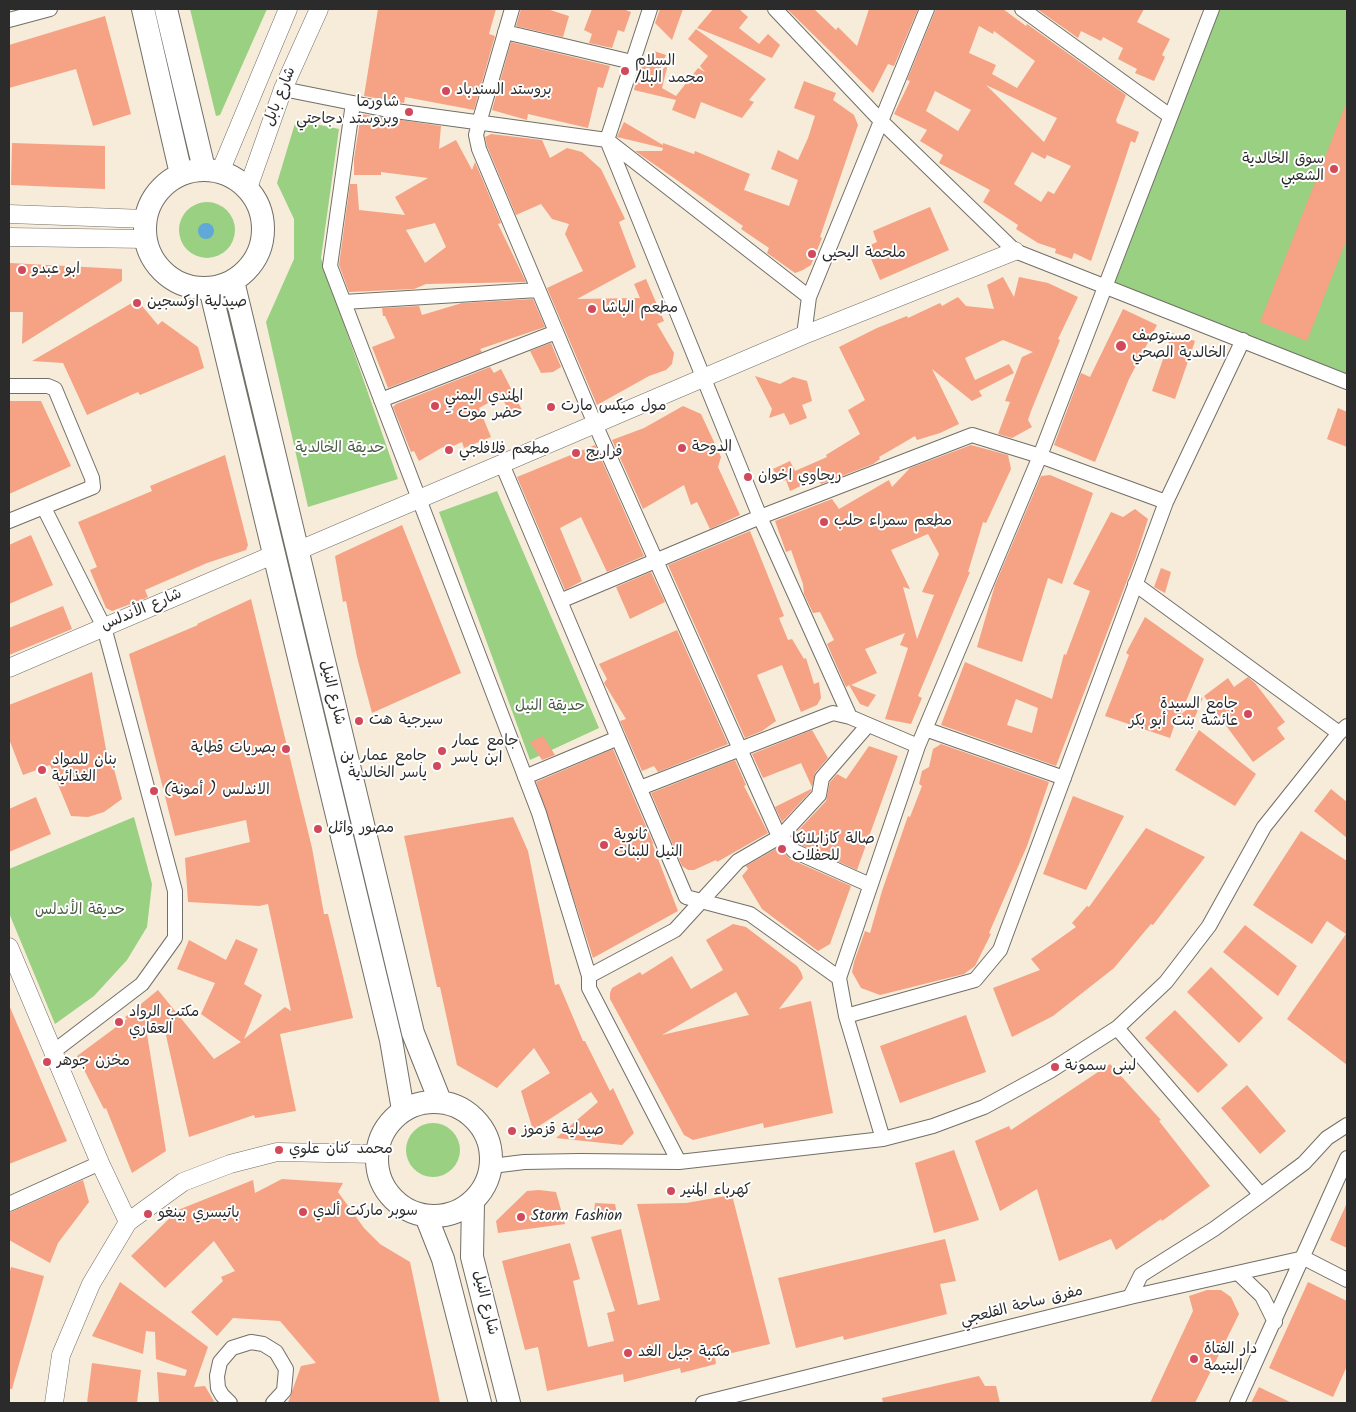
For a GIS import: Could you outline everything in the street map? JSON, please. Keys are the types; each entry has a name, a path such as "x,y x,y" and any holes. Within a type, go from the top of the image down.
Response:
{"main road":[{"path":"143,9 181,174"},
{"path":"166,9 212,170"},
{"path":"212,170 229,175 248,188 262,213 264,232 260,250 252,265 233,281 210,288 187,286 169,277 154,261 146,229 152,199 162,186 181,174 212,170"},
{"name":"شارع النيل","path":"233,281 286,552 391,1040 403,1110"},
{"name":"شارع النيل","path":"210,288 286,552 413,1033 440,1101"},
{"path":"425,1101 440,1101 466,1110 482,1126 490,1145 492,1166 488,1181 473,1202 456,1212 442,1216 426,1216 406,1210 391,1197 378,1173 376,1154 386,1126 403,1110 425,1101"},
{"name":"شارع النيل","path":"473,1202 472,1257 510,1403"},
{"name":"شارع النيل","path":"426,1216 444,1260 480,1403"}],"street":[{"path":"9,20 50,9"},
{"path":"212,170 288,9"},
{"name":"شارع بابل","path":"248,188 283,89 319,9"},
{"path":"512,9 476,135 479,149 595,424 777,832 794,851 870,886"},
{"path":"650,9 607,140 760,517 850,717"},
{"path":"774,9 881,121 1015,251 1347,382"},
{"path":"804,335 809,297 927,9"},
{"path":"1022,9 1170,116"},
{"path":"884,1139 846,1016 839,978 918,746 1040,456 1212,9"},
{"path":"505,32 632,62"},
{"path":"283,89 353,104 607,140 809,297"},
{"path":"353,104 330,266 539,813 589,976 589,988 679,1162"},
{"path":"9,214 146,229"},
{"path":"9,237 146,229"},
{"name":"شارع الأندلس","path":"9,668 104,627 419,499 703,380 804,335 1015,251"},
{"path":"344,302 538,290"},
{"path":"381,400 556,332"},
{"path":"846,1016 975,980 1000,950 1166,502 1243,340"},
{"path":"9,386 48,386 55,389 92,478 93,487 9,521"},
{"path":"560,601 760,517 972,435 1040,456 1166,502"},
{"path":"502,464 686,897 750,914 839,978"},
{"path":"44,508 104,627 175,891 175,938 142,984 53,1052"},
{"path":"492,1166 561,1161 679,1162 884,1139 933,1126 984,1107 1050,1071 1117,1028 1166,982 1203,933 1264,827 1343,729 1135,584"},
{"path":"640,788 833,713 850,717 918,746"},
{"path":"589,976 674,930 738,861 781,836 818,795 822,778 868,725"},
{"path":"925,729 1064,778"},
{"path":"525,776 618,738"},
{"path":"9,947 100,1163 128,1222"},
{"path":"1117,1028 1261,1195"},
{"path":"1130,1297 1141,1275 1261,1195 1304,1163 1327,1138 1347,1125"},
{"path":"54,1403 61,1354 91,1284 128,1222 183,1182 230,1164 277,1152 376,1154"},
{"path":"1237,1403 1304,1258 1347,1158"},
{"path":"9,1204 100,1163"},
{"path":"1304,1258 1347,1280"},
{"name":"مفرق ساحة القلعجي","path":"703,1403 744,1399 1130,1297 1304,1258"},
{"path":"1238,1273 1262,1296 1275,1322"},
{"path":"230,1403 218,1388 217,1376 220,1362 232,1348 251,1342 263,1344 276,1352 286,1369 284,1391 273,1403"}],"green space":[{"path":"190,9 267,9 220,115 216,116"},
{"path":"1212,9 1347,9 1347,382 1105,285"},
{"name":"حديقة الخالدية","path":"296,120 339,129 321,258 398,479 308,507 266,322 294,259 294,219 277,183"},
{"path":"202,202 212,202 227,210 233,219 235,230 233,241 227,250 212,258 202,258 191,253 184,246 179,235 179,225 184,214 191,207"},
{"name":"حديقة النيل","path":"497,491 599,728 530,760 439,512"},
{"name":"حديقة الأندلس","path":"134,817 152,884 147,927 127,960 94,996 55,1024 9,913 9,869"},
{"path":"433,1123 443,1125 452,1131 458,1140 460,1150 458,1160 452,1169 443,1175 433,1177 423,1175 414,1169 408,1160 406,1150 408,1140 414,1131 423,1125"}],"water":[{"path":"203,223 209,223 214,228 212,237 203,239 198,234 198,228"}],"building":[{"path":"378,9 496,9 489,34 495,36 474,110 405,97 404,103 364,96"},
{"path":"521,9 547,9 569,16 563,37 516,26"},
{"path":"592,9 623,9 631,12 624,32 618,30 612,48 589,43 592,34 584,30"},
{"path":"660,9 683,9 672,40 655,23"},
{"path":"713,9 739,9 748,17 739,28 759,44 768,34 780,45 772,58 697,28"},
{"path":"787,9 814,9 836,30 838,27 857,46 869,9 918,9 894,66 888,64 873,93"},
{"path":"936,9 1003,9 1126,95 1116,120 1117,123 1139,132 1135,143 1131,141 1091,261 1074,253 1072,259 1055,253 1056,249 1038,243 1016,229 1018,225 983,202 990,190 939,163 943,155 920,141 927,130 894,114 910,81 907,80","holes":["979,26 993,34 994,31 1035,61 1017,88 992,74 996,65 969,53","986,85 1057,118 1044,142","935,91 971,110 958,131 926,111","1032,152 1045,159 1047,155 1071,166 1054,194 1048,191 1041,202 1014,184"]},
{"path":"1037,9 1144,9 1137,22 1170,39 1162,55 1165,57 1154,81 1135,73 1137,69 1118,59 1123,48 1103,37 1101,41 1081,31 1078,38"},
{"path":"105,16 131,114 93,126 76,69 9,88 9,45"},
{"path":"696,29 766,79 749,100 754,102 742,118 701,102 695,119 672,110 676,100 634,90 642,61 649,62 654,51 666,55 659,73 668,64 662,88 676,96 698,68 705,72 700,66 708,56 688,39"},
{"path":"511,42 610,66 603,88 598,87 588,128 528,114 527,120 492,110"},
{"path":"804,81 836,93 833,100 854,115 858,125 820,237 822,238 811,265 795,273 767,253 769,248 741,229 743,226 635,151 662,151 663,148 617,137 624,122 663,145 663,143 694,154 695,151 750,174 744,190 789,206 798,180 771,169 778,150 798,160 808,138 815,116 794,108"},
{"name":"سوق الخالدية الشعبي","path":"1347,101 1347,238 1307,341 1260,322"},
{"path":"361,114 441,126 439,149 456,140 472,170 475,162 501,223 498,224 526,282 426,284 414,289 349,292 339,265 350,184 357,184 359,210 405,215 395,197 428,178 381,172 381,175 354,175 354,159","holes":["435,223 446,247 425,263 406,230"]},
{"path":"491,134 542,140 550,158 567,148 582,152 601,169 625,219 619,222 636,267 577,299 640,298 634,284 646,279 664,321 657,324 674,353 672,364 666,370 649,376 597,405 547,288 583,271 565,234 569,224 552,219 541,204 516,215 487,146 485,137"},
{"path":"12,143 105,146 105,189 11,185"},
{"path":"930,207 949,250 880,280 866,247 877,242 873,231"},
{"path":"10,263 122,269 122,281 22,344 23,312 9,312"},
{"path":"1003,277 1014,297 1019,277 1048,283 1078,297 1058,339 1060,340 1031,411 1028,420 1032,427 1012,438 998,434 1010,402 1005,401 1022,357 1033,352 1003,340 965,358 975,380 1009,364 1014,373 979,391 982,396 972,401 932,369 959,424 940,433 917,440 915,436 879,457 880,459 873,464 821,484 818,478 790,491 786,480 779,482 773,469 790,461 795,471 827,457 826,455 860,434 848,410 865,400 839,347 877,328 907,316 908,318 940,303 942,306 958,297 966,306 994,309 987,285"},
{"path":"533,299 545,327 480,349 482,352 388,388 372,347 395,338 385,316 383,316 382,308 419,306 422,315 462,303"},
{"path":"137,300 158,325 162,321 198,347 204,368 140,395 138,392 87,415 63,363 32,361"},
{"path":"1123,309 1157,325 1129,379 1095,462 1054,445 1081,373 1090,377"},
{"path":"1172,333 1195,341 1175,399 1152,391"},
{"path":"551,343 561,367 553,372 541,373 530,351"},
{"path":"490,367 494,373 501,369 522,410 511,415 501,396 479,408 491,437 464,448 462,442 444,450 443,447 419,461 414,451 411,452 393,407 396,404"},
{"path":"755,376 780,384 793,377 807,381 812,401 802,405 807,418 790,425 784,413 769,418 772,409"},
{"path":"9,401 41,401 71,466 9,494"},
{"path":"683,406 701,414 721,457 718,467 740,515 710,529 697,502 691,505 684,485 643,509 612,440 644,428"},
{"path":"1338,408 1347,412 1347,447 1327,439"},
{"path":"595,445 644,556 607,572 581,517 560,528 582,581 565,590 517,477"},
{"path":"971,445 1008,455 1011,469 986,523 983,522 968,572 970,572 918,696 922,698 911,724 885,719 908,648 900,645 905,633 865,649 877,673 851,685 876,695 868,707 860,704 849,685 846,687 827,644 834,640 820,612 813,613 804,594 803,584 791,550 786,552 775,521 832,499 839,509 889,480 892,487 910,468","holes":["928,534 939,554 922,592 934,595 917,639 903,587 910,589 891,550"]},
{"path":"225,455 248,545 246,550 207,563 145,590 148,597 144,599 112,611 106,608 90,570 97,567 78,522 152,491 150,486"},
{"path":"1050,475 1093,493 1062,584 1048,578 1022,662 977,647 995,585 1041,476"},
{"path":"1135,509 1148,519 1136,557 1056,766 941,725 965,662 1052,699 1064,654 1066,655 1090,591 1073,584 1111,512 1123,517","holes":["1016,699 1038,708 1032,733 1007,725"]},
{"path":"402,525 461,673 372,713 357,657 346,601 343,602 335,556"},
{"path":"750,531 784,616 779,618 788,640 792,639 804,659 806,658 814,684 819,682 821,698 817,705 801,712 782,665 757,675 776,721 762,731 745,738 668,565"},
{"path":"31,535 53,585 9,604 9,545"},
{"path":"1161,568 1171,572 1165,593 1154,587"},
{"path":"651,572 665,602 630,619 616,587"},
{"path":"251,599 312,848 324,914 328,914 353,1018 280,1034 296,1111 255,1118 254,1115 189,1137 165,1031 147,1034 166,1151 132,1173 106,1108 104,1109 77,1056 127,1019 125,1017 158,990 214,1059 241,1042 201,1014 215,983 177,969 189,940 226,960 236,939 258,949 244,984 262,995 244,1039 285,1007 291,1011 268,904 259,906 188,902 185,858 250,842 246,820 175,836 129,654 198,625"},
{"path":"63,606 72,629 9,655 9,628"},
{"path":"1145,617 1204,659 1180,715 1203,697 1193,722 1177,717 1170,738 1105,716 1129,655 1126,653"},
{"path":"677,630 728,744 658,772 654,766 642,771 620,721 626,719 604,683 607,679 599,664"},
{"path":"92,672 107,755 110,754 122,799 104,812 88,817 71,816 50,765 23,775 9,739 9,705"},
{"name":"جامع السيدة عائشة بنت أبو بكر","path":"1248,677 1255,683 1285,722 1277,728 1285,739 1253,762 1204,696 1228,678 1234,687"},
{"path":"812,730 828,758 815,773 812,787 801,763 763,778 752,754"},
{"path":"1199,730 1256,774 1235,806 1175,770"},
{"path":"543,736 555,755 542,760 530,742"},
{"path":"941,744 1049,782 1027,846 989,933 991,934 975,966 964,974 880,995 861,988 852,972 854,962 865,931 870,933 882,891 908,816 910,817 922,786 919,784 922,771 929,767 933,749"},
{"path":"869,746 898,756 857,870 799,844 793,836 826,801 830,782 837,774 846,779"},
{"name":"ثانوية النيل للبنات","path":"613,749 654,845 652,843 678,911 593,958 536,782"},
{"path":"735,760 746,785 744,786 768,833 717,862 716,860 694,870 688,870 682,866 651,793"},
{"path":"811,789 811,791 782,822 775,807"},
{"path":"1331,789 1347,802 1347,838 1314,811"},
{"path":"1073,796 1124,816 1086,890 1043,874"},
{"path":"36,797 51,834 9,852 9,809"},
{"path":"513,817 528,851 555,985 559,984 583,1041 585,1041 610,1091 613,1088 634,1133 622,1145 556,1138 598,1102 591,1092 533,1130 521,1091 550,1073 534,1048 497,1088 457,1065 440,987 437,987 404,836"},
{"path":"1146,828 1205,857 1153,925 1151,924 1114,968 1053,1016 1012,1037 993,988 1040,970 1031,959 1076,927 1072,923 1087,906 1089,907"},
{"path":"1301,831 1347,861 1347,1065 1287,1019 1346,934 1327,921 1312,944 1253,905"},
{"path":"779,847 790,859 851,886 830,944 818,951 762,909 742,876 748,869 746,866"},
{"path":"733,924 746,927 797,966 803,978 779,1009 811,1001 833,1113 764,1128 763,1123 693,1140 684,1135 610,999 610,993 612,988 640,972 642,975 672,956 691,989 723,970 706,940","holes":["736,992 749,1015 662,1035"]},
{"path":"1245,925 1297,966 1278,996 1223,952"},
{"path":"1211,967 1263,1018 1239,1043 1187,992"},
{"path":"9,1005 67,1141 9,1164"},
{"path":"1175,1010 1228,1065 1198,1093 1145,1038"},
{"path":"966,1015 986,1072 900,1103 880,1046"},
{"path":"1110,1064 1161,1120 1159,1121 1210,1186 1162,1221 1161,1219 1116,1250 1111,1239 1059,1261 1037,1189 1000,1211 975,1141 1009,1126 1011,1130"},
{"path":"1247,1085 1286,1131 1260,1154 1221,1108"},
{"path":"954,1150 979,1220 934,1233 915,1163"},
{"path":"282,1179 343,1183 338,1192 364,1228 380,1244 410,1262 440,1403 288,1403 301,1366 316,1363 280,1321 233,1318 217,1336 191,1312 223,1281 221,1277 235,1271 214,1241 165,1288 131,1256 178,1210 253,1180 255,1193"},
{"path":"83,1180 89,1202 58,1243 50,1263 9,1240 9,1213"},
{"path":"527,1191 556,1192 565,1224 498,1233 496,1221"},
{"path":"732,1195 770,1344 715,1357 716,1364 681,1373 680,1368 624,1382 623,1374 547,1391 538,1347 525,1350 502,1261 570,1243 580,1279 573,1281 588,1347 614,1341 607,1313 615,1311 591,1237 621,1229 638,1305 660,1300 637,1204 686,1203"},
{"path":"595,1203 615,1204 618,1218 593,1221"},
{"path":"1347,1203 1347,1248 1330,1240"},
{"path":"945,1239 956,1281 940,1284 947,1314 844,1340 843,1336 796,1348 778,1278"},
{"path":"11,1267 44,1276 12,1389 9,1389 9,1275"},
{"path":"120,1282 208,1347 194,1387 205,1386 215,1403 159,1403 157,1372 185,1376 187,1370 156,1359 155,1332 146,1331 143,1354 92,1336"},
{"path":"1308,1282 1347,1301 1347,1366 1333,1397 1269,1368"},
{"name":"دار الفتاة اليتيمة","path":"1207,1290 1221,1290 1231,1297 1239,1314 1195,1403 1150,1403 1193,1311 1189,1296"},
{"path":"92,1363 141,1370 137,1403 87,1403"},
{"path":"979,1376 985,1386 996,1386 1000,1403 883,1403 882,1398"},
{"path":"1259,1387 1265,1390 1292,1403 1251,1403"}],"place":[{"name":"السلام /محمد البلا","path":"625,71"},
{"name":"بروستد السندباد","path":"446,91"},
{"name":"شاورما وبروستد دجاجتي","path":"409,112"},
{"name":"سوق الخالدية الشعبي","path":"1334,169"},
{"name":"ملحمة اليحيى","path":"812,254"},
{"name":"ابو عبدو","path":"22,270"},
{"name":"صيدلية اوكسجين","path":"137,303"},
{"name":"مطعم الباشا","path":"592,309"},
{"name":"مستوصف الخالدية الصحي","path":"1121,346"},
{"name":"المندي اليمني - حضر موت","path":"435,406"},
{"name":"مول ميكس مارت","path":"551,407"},
{"name":"الدوحة","path":"682,448"},
{"name":"مطعم فلافلجي","path":"449,450"},
{"name":"فراريج","path":"576,453"},
{"name":"ريحاوي اخوان","path":"748,477"},
{"name":"مطعم سمراء حلب","path":"824,522"},
{"name":"جامع السيدة عائشة بنت أبو بكر","path":"1248,714"},
{"name":"سيرجية هت","path":"359,721"},
{"name":"بصريات قطاية","path":"286,749"},
{"name":"جامع عمار ابن ياسر","path":"442,751"},
{"name":"جامع عمار بن ياسر الخالدية","path":"437,766"},
{"name":"بنان للمواد الغذائية","path":"42,770"},
{"name":"الاندلس ( أمونة)","path":"154,791"},
{"name":"مصور وائل","path":"318,829"},
{"name":"ثانوية النيل للبنات","path":"604,845"},
{"name":"صالة كازابلانكا للحفلات","path":"782,849"},
{"name":"مكتب الرواد العقاري","path":"119,1022"},
{"name":"مخزن جوهر","path":"47,1062"},
{"name":"لبنى سمونة","path":"1055,1067"},
{"name":"صيدلية قزموز","path":"512,1131"},
{"name":"محمد كنان علوي","path":"279,1150"},
{"name":"كهرباء المنير","path":"671,1191"},
{"name":"سوبر ماركت ألدي","path":"303,1212"},
{"name":"باتيسري بينغو","path":"148,1214"},
{"name":"Storm Fashion","path":"521,1217"},
{"name":"مكتبة جيل الغد","path":"628,1353"},
{"name":"دار الفتاة اليتيمة","path":"1194,1359"}]}
